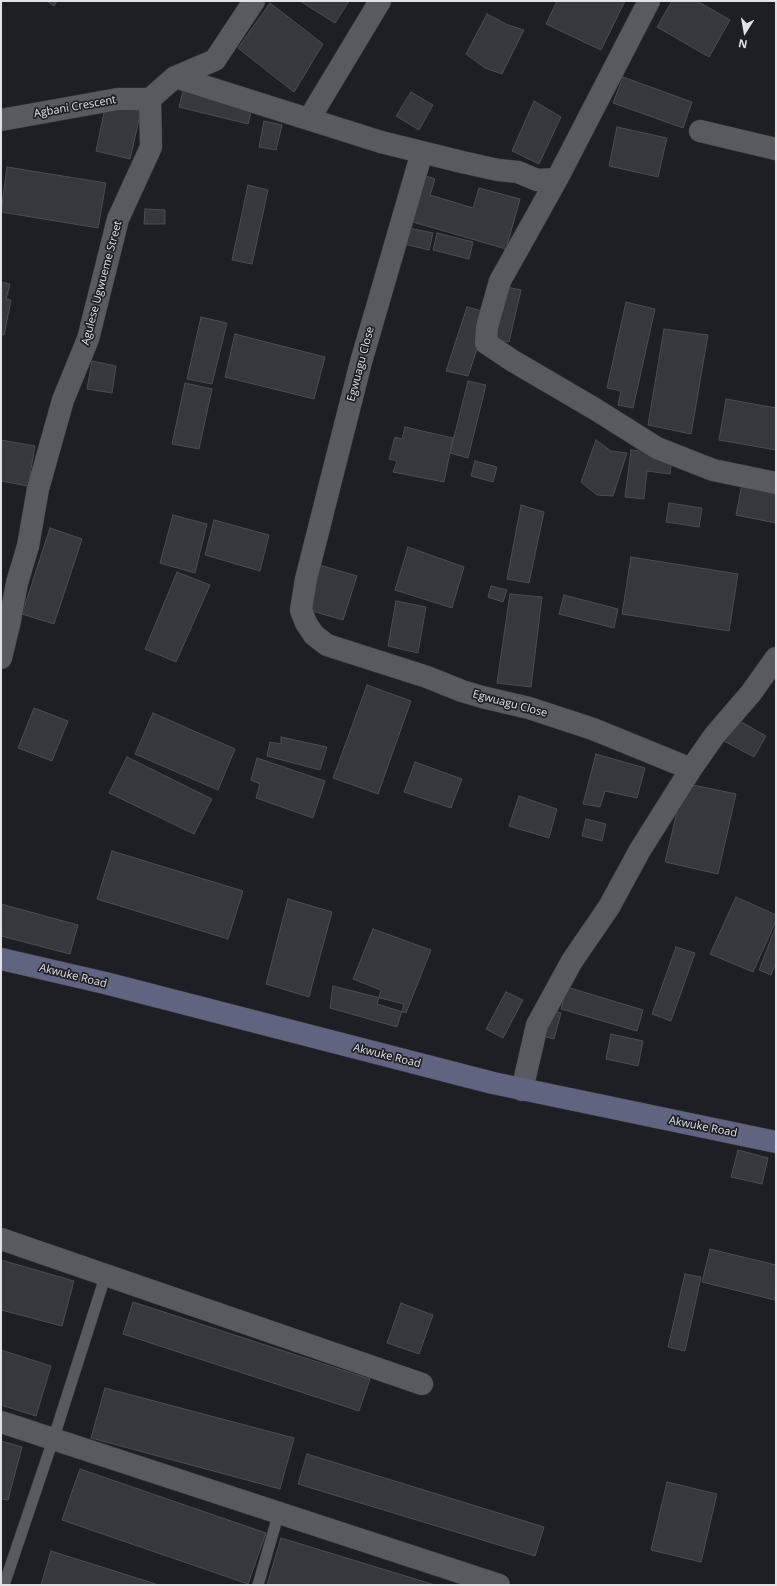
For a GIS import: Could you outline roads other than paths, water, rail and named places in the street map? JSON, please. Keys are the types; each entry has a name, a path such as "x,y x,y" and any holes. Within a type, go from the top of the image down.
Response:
{"main road":[{"name":"Akwuke Road","path":"1,959 104,983 522,1090 776,1142"}],"street":[{"path":"150,99 174,77 214,60 254,1"},
{"path":"309,120 380,1"},
{"path":"649,1 557,179 500,280 487,327 486,343 513,361 595,409 657,448 713,470 776,483"},
{"path":"174,77 381,142 498,170 518,172 537,180 557,179"},
{"name":"Agbani Crescent","path":"1,120 111,100 150,99"},
{"name":"Agulese Ugwueme Street","path":"1,658 5,624 28,546 38,489 62,400 88,339 118,219 151,147 150,99"},
{"path":"700,131 776,148"},
{"name":"Egwuagu Close","path":"422,152 361,362 306,579 301,610 306,623 314,635 327,645 427,677 462,691 529,708 593,729 691,769"},
{"path":"522,1090 537,1025 572,961 609,907 640,850 691,769 714,736 751,693 776,658"},
{"path":"1,1239 422,1384"},
{"path":"1,1422 280,1512 499,1585"}],"lane":[{"path":"4,1585 53,1440 106,1274"},
{"path":"258,1585 280,1512"}]}
